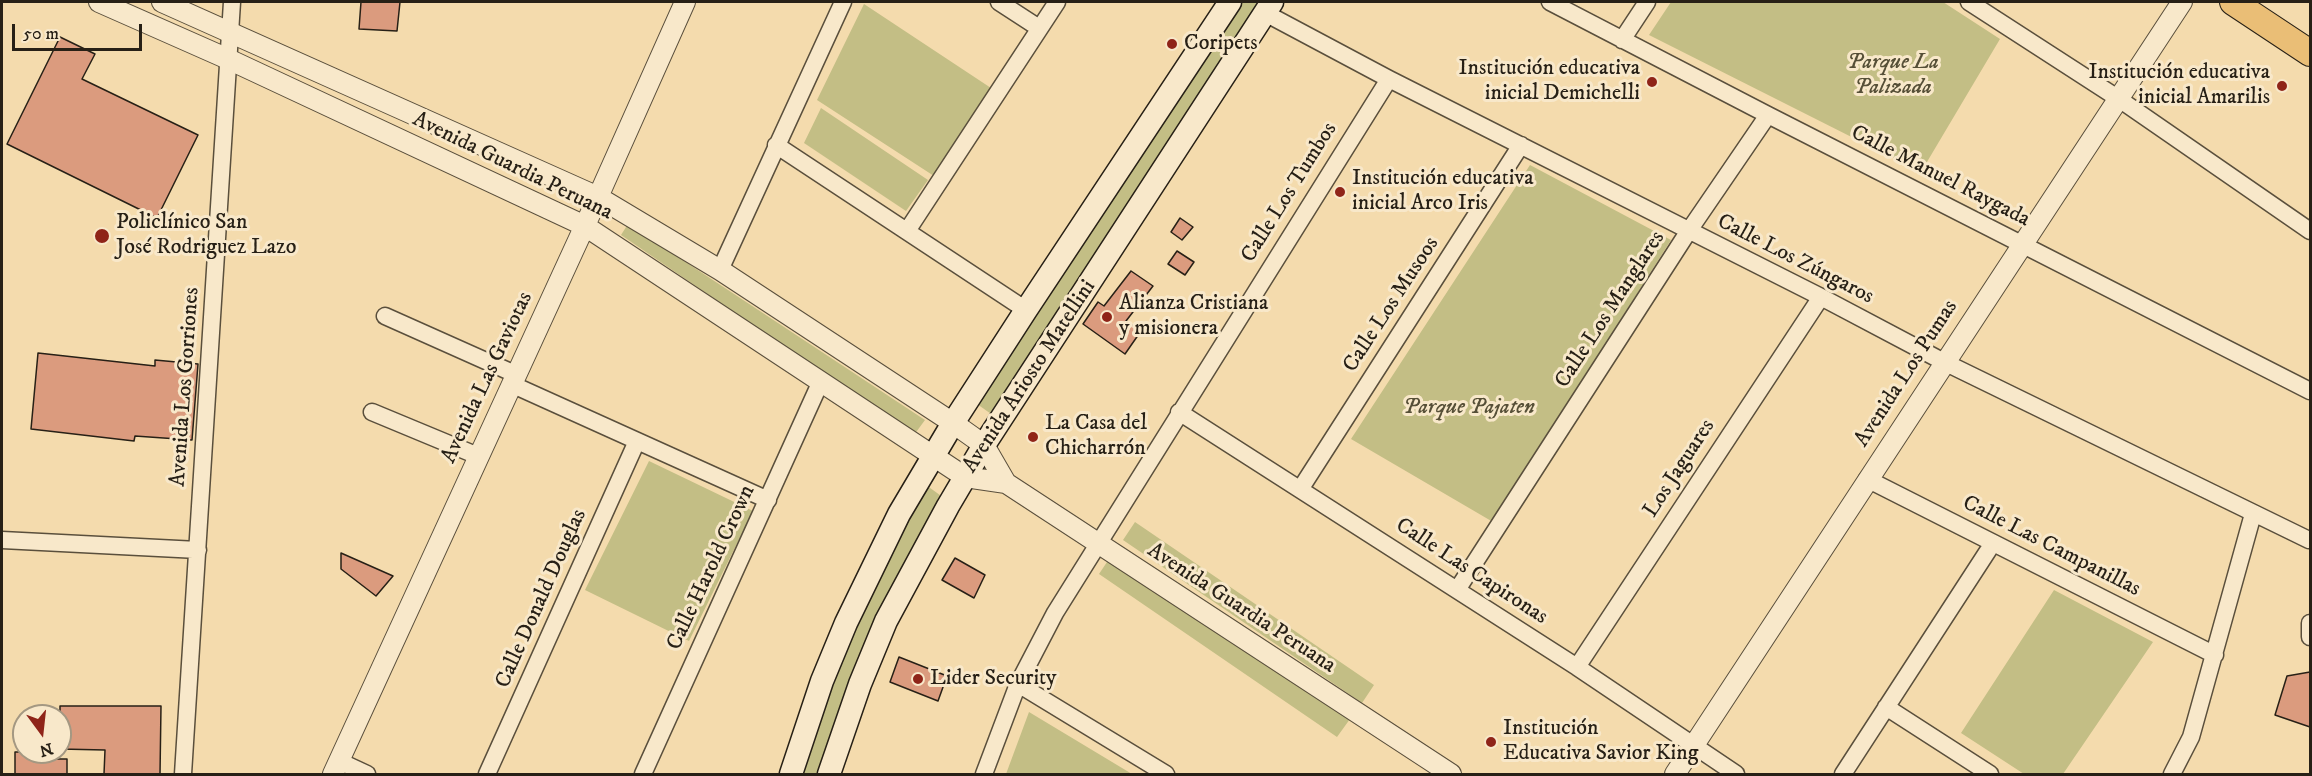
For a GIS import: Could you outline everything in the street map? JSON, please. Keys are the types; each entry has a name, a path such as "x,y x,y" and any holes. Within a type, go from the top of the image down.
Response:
{"main road":[{"name":"Avenida Ariosto Matellini","path":"791,774 822,681 873,562 953,423 1230,2"},
{"path":"2234,2 2310,53"},
{"name":"Avenida Ariosto Matellini","path":"829,774 860,684 886,621 965,477 1269,7"}],"street":[{"name":"Avenida Guardia Peruana","path":"162,2 598,197 720,270 953,423 984,446 1006,483 1098,546 1451,774"},
{"name":"Avenida Los Gorriones","path":"183,774 232,2"},
{"name":"Avenida Las Gaviotas","path":"336,768 585,226 685,2"},
{"path":"720,270 843,2"},
{"path":"999,2 1039,28"},
{"path":"907,231 1057,2"},
{"name":"Calle Manuel Raygada","path":"1550,2 1768,116 2310,391"},
{"path":"1622,40 1647,2"},
{"path":"1969,2 2119,99 2310,231"},
{"name":"Avenida Los Pumas","path":"1676,774 1867,479 2182,2"},
{"name":"Avenida Guardia Peruana","path":"112,4 585,226 965,477 1006,483"},
{"name":"Calle Los Zúngaros","path":"1269,7 1389,79 1688,232 1821,297 1944,362 2309,540"},
{"name":"Calle Los Tumbos","path":"984,774 1018,684 1055,613 1389,79"},
{"name":"Calle Los Manglares","path":"1457,591 1688,232 1768,116"},
{"path":"776,145 1026,310"},
{"name":"Calle Los Musoos","path":"1301,488 1521,146"},
{"name":"Los Jaguares","path":"1576,667 1821,297"},
{"path":"385,316 637,441 768,501"},
{"name":"Calle Harold Crown","path":"643,774 821,381"},
{"path":"372,412 478,456"},
{"name":"Calle Las Capironas","path":"1179,412 1301,488 1736,774"},
{"name":"Calle Donald Douglas","path":"487,774 637,441"},
{"name":"Calle Las Campanillas","path":"1867,479 2215,655"},
{"path":"2172,774 2191,737 2253,514"},
{"path":"2,540 198,550"},
{"path":"1844,774 1993,543"},
{"path":"2310,623 2310,637"},
{"path":"1018,684 1166,774"},
{"path":"1886,707 1990,774"},
{"path":"336,768 367,774"}],"green space":[{"path":"1238,2 1264,2 994,416 977,404"},
{"name":"Parque La Palizada","path":"1671,2 1943,2 2000,39 1921,172 1649,35"},
{"path":"864,4 991,88 934,176 817,100"},
{"path":"821,108 928,180 906,211 804,143"},
{"name":"Parque Pajaten","path":"1530,165 1671,240 1493,522 1351,439"},
{"path":"628,224 925,420 914,435 621,235"},
{"path":"649,461 753,511 689,641 585,590"},
{"path":"926,485 944,498 822,774 799,774 848,638"},
{"path":"1135,522 1374,685 1362,703 1123,540"},
{"path":"1111,556 1350,719 1337,737 1099,574"},
{"path":"2054,590 2153,642 2063,774 2024,774 1961,733"},
{"path":"1029,712 1132,774 1006,774"}],"building":[{"path":"361,2 400,2 397,31 359,29"},
{"path":"60,37 95,54 82,79 198,135 157,218 7,144"},
{"path":"1180,218 1193,227 1182,240 1171,232"},
{"path":"1177,251 1194,262 1185,275 1168,264"},
{"path":"1131,271 1153,286 1126,321 1141,331 1125,354 1083,324 1098,302 1104,306"},
{"path":"38,353 155,366 155,360 198,364 192,440 135,436 134,441 31,429"},
{"path":"341,553 393,576 376,596 341,569"},
{"path":"955,558 985,575 974,598 942,580"},
{"name":"Lider Security","path":"899,657 947,676 938,701 890,682"},
{"path":"2310,672 2310,727 2275,715 2287,676"},
{"path":"72,706 161,706 160,774 104,774 105,750 72,749"},
{"path":"15,764 67,764 67,774 15,774"}],"place":[{"name":"Coripets","path":"1172,44"},
{"name":"Institución educativa inicial Demichelli","path":"1652,82"},
{"name":"Institución educativa inicial Amarilis","path":"2282,86"},
{"name":"Institución educativa inicial Arco Iris","path":"1340,192"},
{"name":"Policlínico San José Rodriguez Lazo","path":"102,236"},
{"name":"Alianza Cristiana y misionera","path":"1107,317"},
{"name":"La Casa del Chicharrón","path":"1033,437"},
{"name":"Lider Security","path":"918,679"},
{"name":"Institución Educativa Savior King","path":"1491,742"}]}
